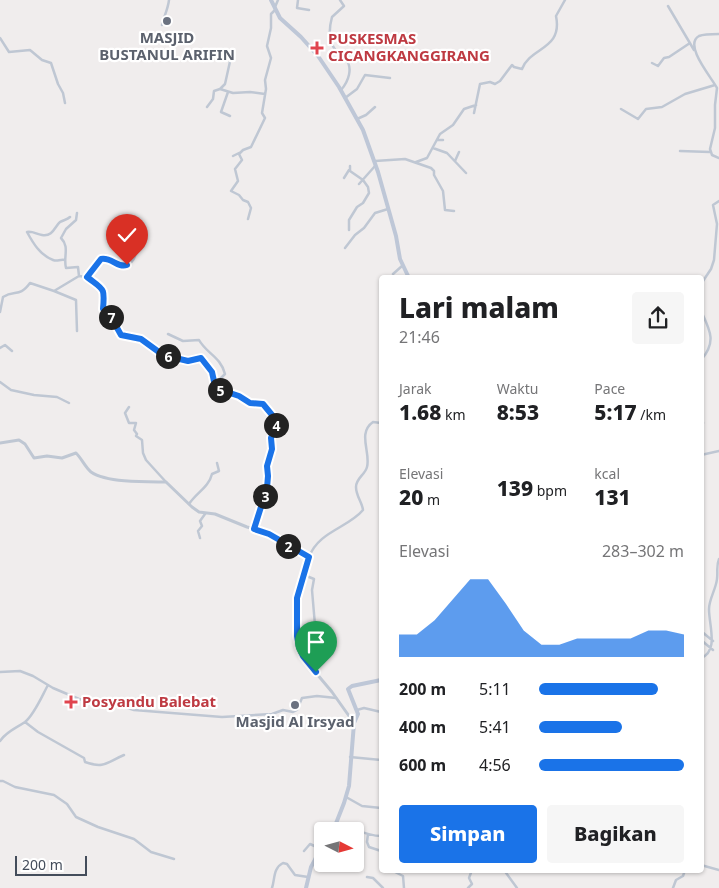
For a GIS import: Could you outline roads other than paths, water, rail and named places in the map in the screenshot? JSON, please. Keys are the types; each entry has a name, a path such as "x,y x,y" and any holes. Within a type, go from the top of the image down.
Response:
{"main road":[{"path":"271,0 274,9 284,24 301,37 318,56 341,90 366,136 376,163 396,236 402,266 407,275"},
{"path":"336,822 349,786 350,757 354,723 357,717 357,710 348,691 350,687 379,680"},
{"path":"306,888 314,861"}],"street":[{"path":"162,25 164,15 168,10 169,0"},
{"path":"233,156 251,147 264,122 265,117 262,113 265,80 271,58 267,50 267,41 271,28 271,14 278,0"},
{"path":"298,0 297,8 309,10"},
{"path":"340,0 344,6 332,16 330,36 335,49 348,64 349,78 341,90"},
{"path":"474,113 480,84 490,82 495,84 500,81 512,65 522,68 527,60 553,39 556,32 554,30 557,23 556,16 565,0"},
{"path":"668,6 717,91 714,105 715,128 710,152"},
{"path":"696,53 694,46 698,37 719,34"},
{"path":"0,38 9,52 30,50 42,60 52,64 65,103"},
{"path":"652,63 658,66 664,58 669,57 690,43"},
{"path":"207,106 213,99 214,92 220,90 225,84 231,57"},
{"path":"345,98 357,89 364,75 390,78"},
{"path":"621,109 638,119 646,109 662,108 685,94 715,85"},
{"path":"220,90 241,94 250,92 265,94"},
{"path":"228,92 222,112 230,116"},
{"path":"415,163 427,158 441,132 448,129 458,120 464,109 476,105"},
{"path":"357,120 375,107"},
{"path":"437,140 443,140"},
{"path":"433,148 447,153 466,172"},
{"path":"680,151 710,152 719,158"},
{"path":"240,152 239,155 242,160 235,171 238,181 231,191 248,202 251,208 248,219"},
{"path":"455,161 459,152"},
{"path":"359,184 376,163 402,158 434,171 434,175 443,191 446,210 454,211"},
{"path":"344,178 350,168 363,180 368,187 369,193 349,220 349,230"},
{"path":"704,279 714,264 717,224 713,206 719,201"},
{"path":"345,248 375,213 388,209"},
{"path":"77,213 76,220 66,229 62,238 66,243 67,255 65,260 67,268 78,268 79,276"},
{"path":"65,260 53,260 42,254 31,240 28,231 48,235 58,228 60,222 70,217"},
{"path":"87,277 101,259 109,259 121,266 130,264 136,256 136,246"},
{"path":"393,274 402,266"},
{"path":"54,291 79,276 87,277 104,290 103,309 111,317 121,335 141,339 163,355 188,361 201,358 212,372 215,386 250,403 263,404 277,421 271,438 272,449 267,466 267,488 254,529"},
{"path":"0,312 3,297 25,290 30,283 76,300 77,331"},
{"path":"704,317 709,326 711,338 710,348 704,356"},
{"path":"168,334 183,341 199,340 202,346 215,356 222,365 225,374 219,380 213,381"},
{"path":"0,348 5,345 12,351"},
{"path":"0,382 11,390 57,397 69,403"},
{"path":"129,407 125,413 129,423 136,423 137,426 134,430 137,434 136,436 142,440 144,456 166,482 189,504 205,514 222,516 269,534 309,557"},
{"path":"354,723 306,661 300,650 297,603 309,557 314,547 322,539 363,510 356,487 358,480 367,467 367,429 370,424 379,423"},
{"path":"0,443 19,440 25,444 34,458 47,456 62,458 76,453 90,471 104,478 138,482 166,482"},
{"path":"704,454 719,451"},
{"path":"189,504 201,489 209,483 212,474 219,471 217,463"},
{"path":"200,538 198,531 202,526 200,521 205,514"},
{"path":"704,657 709,655 713,650 714,642 709,607 717,581 719,559"},
{"path":"304,575 312,577 314,580 312,590 316,637"},
{"path":"704,634 714,642"},
{"path":"298,640 316,637 327,638"},
{"path":"704,643 713,650"},
{"path":"0,672 20,671 33,676 48,686 79,699 97,703 146,711 222,717 272,714 283,710 295,712 302,698 317,696 336,698"},
{"path":"0,741 6,732 25,722 48,686"},
{"path":"357,710 364,708 379,712"},
{"path":"25,722 38,732 84,758 87,763 101,766 124,755"},
{"path":"350,757 379,760"},
{"path":"0,781 15,787 54,795 67,804 76,817 98,827 134,839 151,852 174,859"},
{"path":"346,797 362,806 379,808"},
{"path":"364,833 379,836"},
{"path":"368,834 367,842 369,847 379,850"},
{"path":"304,851 310,844 314,845"},
{"path":"272,888 276,870 281,864 287,864 295,875 308,878"},
{"path":"704,866 719,870"},
{"path":"397,873 403,876 404,888"},
{"path":"468,888 472,884 469,878 471,873"},
{"path":"506,873 517,888"},
{"path":"674,886 676,880 683,876 684,873"},
{"path":"367,877 373,878 383,888"}],"place":[{"name":"MASJID BUSTANUL ARIFIN","path":"167,21"},
{"name":"PUSKESMAS CICANGKANGGIRANG","path":"317,48"},
{"name":"Posyandu Balebat","path":"71,702"},
{"name":"Masjid Al Irsyad","path":"295,705"}]}
